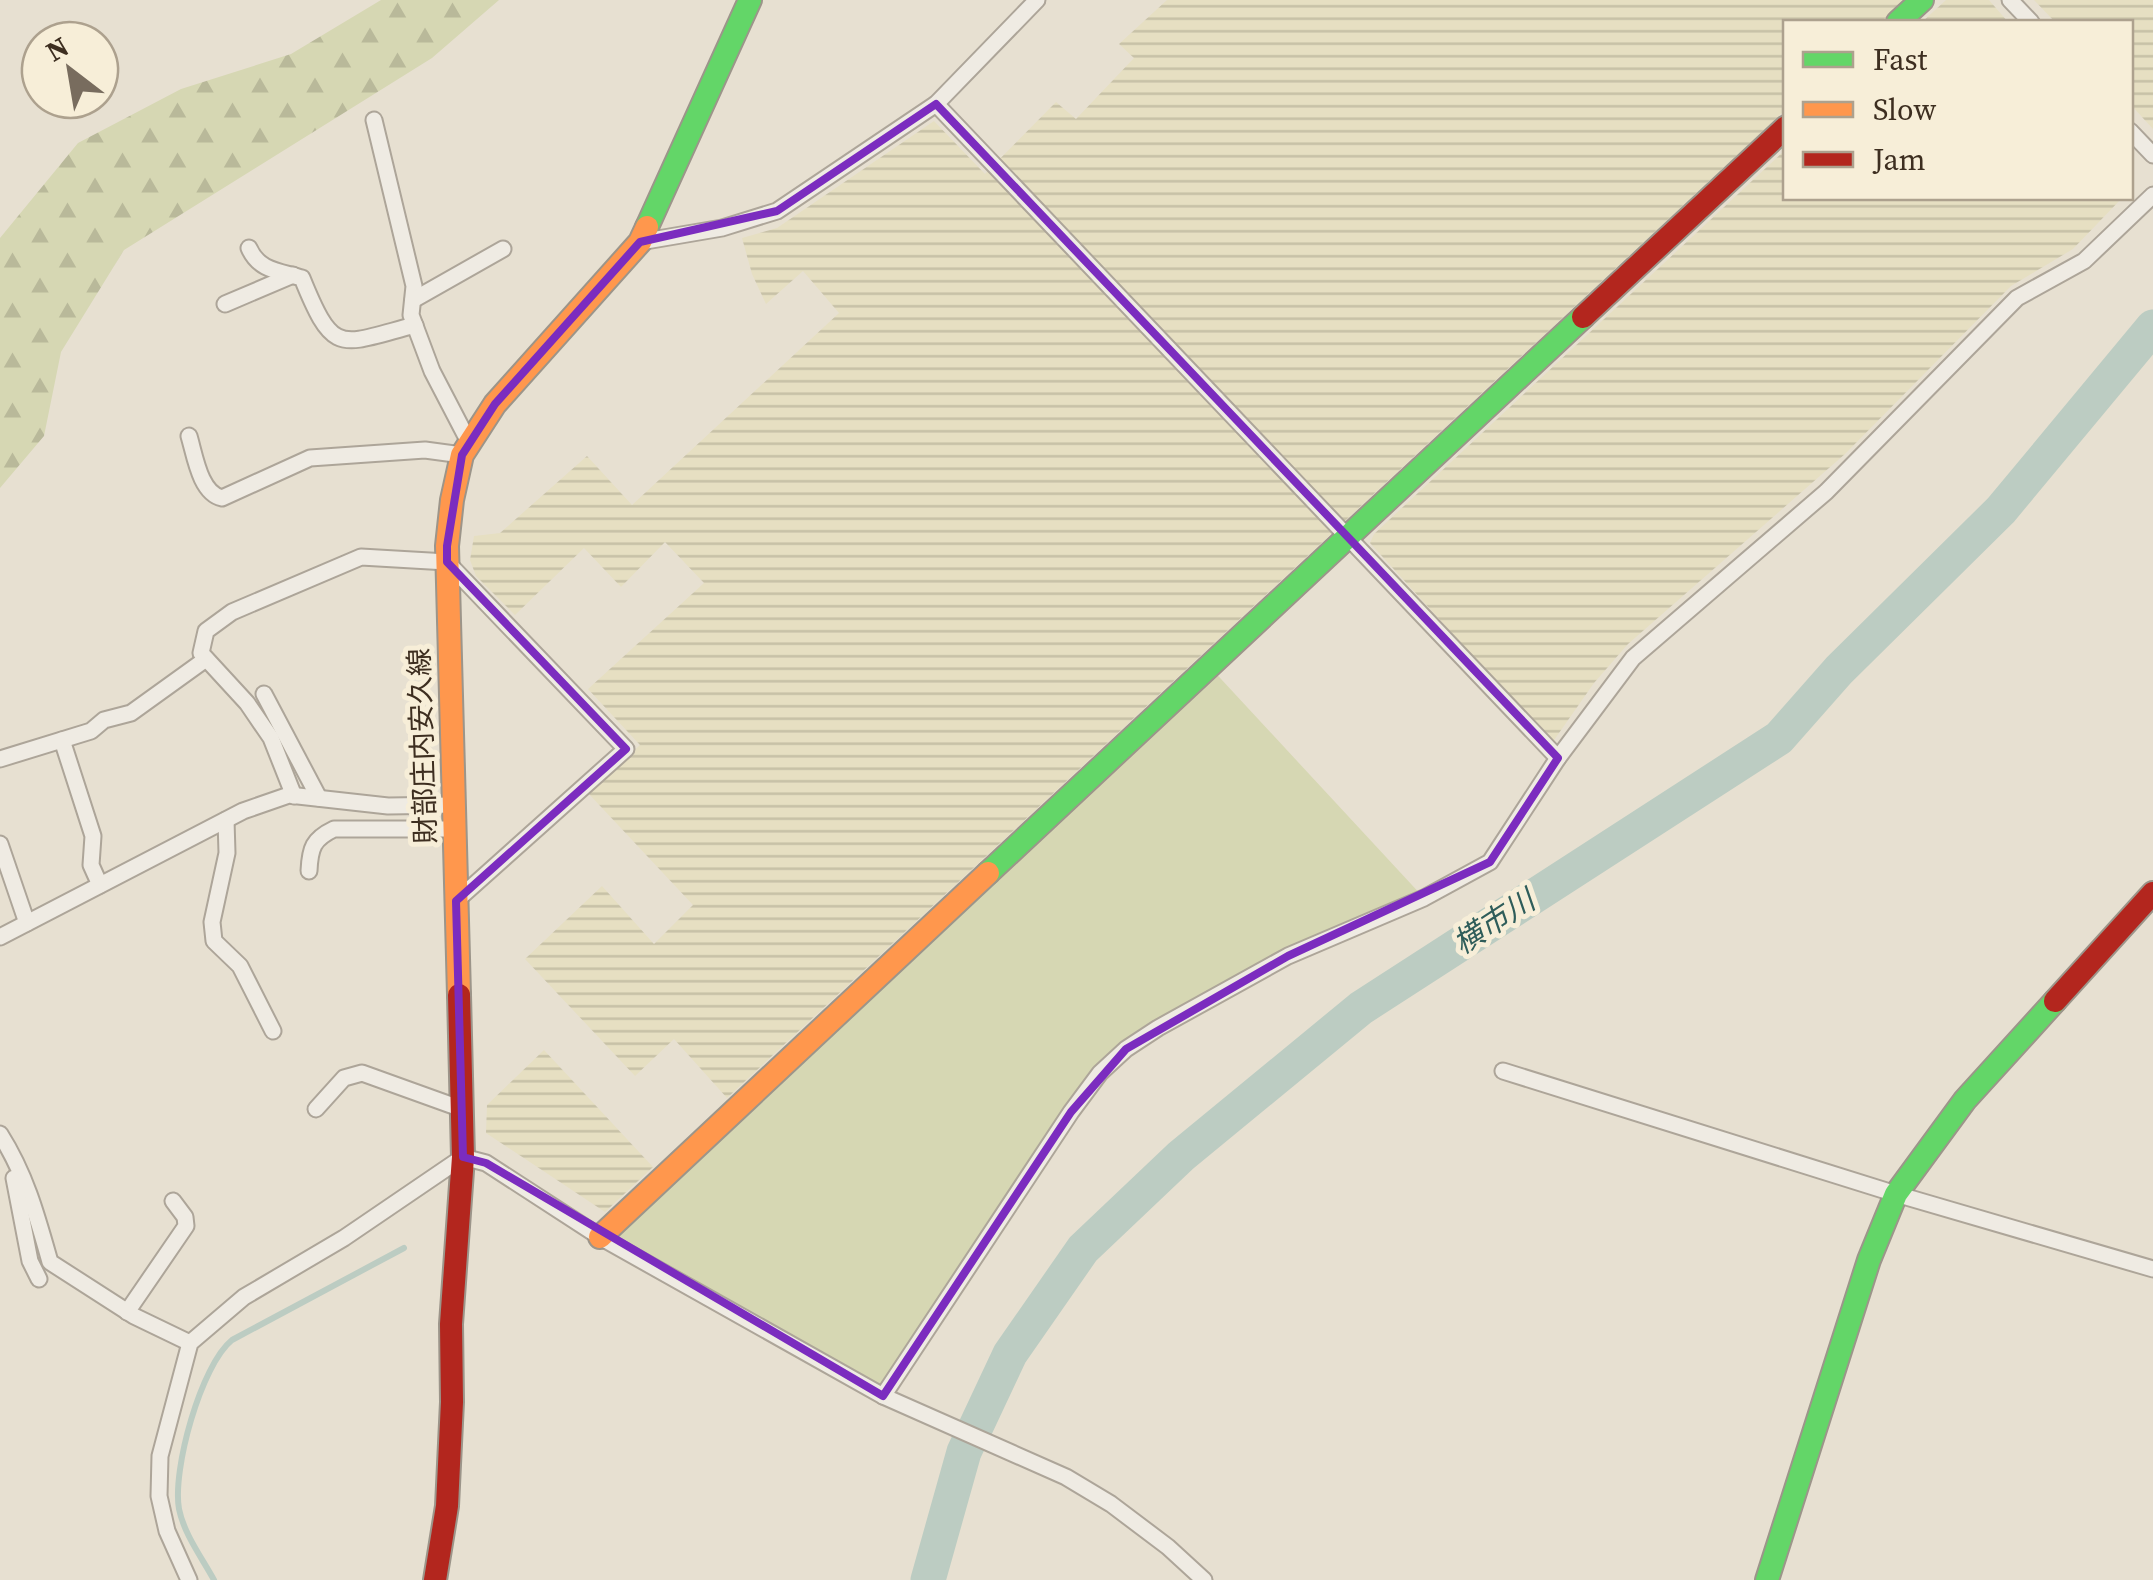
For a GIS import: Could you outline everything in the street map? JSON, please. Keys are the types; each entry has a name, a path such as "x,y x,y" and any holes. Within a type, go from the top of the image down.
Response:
{"street":[{"name":"財部庄内安久線","path":"436,1580 447,1506 452,1324 463,1157 447,562 452,500 466,449 495,404 640,242 750,0"},
{"path":"640,242 722,228 777,211 936,104 1037,0"},
{"path":"1900,20 1922,0"},
{"path":"2010,0 2029,20"},
{"path":"936,104 1558,758"},
{"path":"189,436 206,487 222,498 310,458 466,449 411,316 414,286 374,120"},
{"path":"600,1237 1783,130"},
{"path":"2133,134 2153,155"},
{"path":"883,1396 1071,1112 1113,1061 1158,1028 1288,956 1424,898 1490,862 1558,758 1634,658 1826,492 2017,298 2084,261 2153,195"},
{"path":"248,248 255,262 302,278 319,321 333,336 352,342 415,325"},
{"path":"413,300 503,249"},
{"path":"225,304 293,276"},
{"path":"294,796 271,738 247,703 200,653 206,631 232,612 361,556 447,562 626,749 456,901"},
{"path":"0,759 91,731 104,720 131,713 206,659"},
{"path":"264,694 320,798"},
{"path":"62,740 93,836 91,866 100,885"},
{"path":"0,938 243,810 294,796 388,806 454,805"},
{"path":"226,820 227,852 212,922 214,941 240,966 273,1031"},
{"path":"309,871 310,850 317,837 334,829 455,829"},
{"path":"0,844 27,924"},
{"path":"1766,1580 1868,1260 1896,1194 1965,1100 2153,893"},
{"path":"1503,1071 1896,1194 2153,1268"},
{"path":"316,1109 344,1078 362,1073 462,1109"},
{"path":"0,1134 30,1260 39,1279"},
{"path":"189,1580 167,1531 159,1496 160,1456 190,1343 244,1297 344,1238 463,1157 486,1163 600,1237 883,1396 1047,1468 1111,1504 1204,1580"},
{"path":"12,1178 50,1262 128,1312 190,1343"},
{"path":"128,1312 186,1226 185,1217 173,1201"}],"highlighted area":[{"path":"936,104 1558,758 1490,862 1288,956 1126,1049 1071,1112 883,1396 486,1163 463,1157 456,901 626,749 447,562 447,546 462,455 495,404 640,242 777,211"}],"shaded area":[{"path":"1167,0 1905,0 1883,20 1783,20 1783,112 727,1098 674,1039 635,1076 525,959 602,886 654,944 693,905 588,793 640,745 588,689 704,583 665,542 621,587 584,548 515,615 476,576 470,560 474,536 500,533 587,456 632,505 839,313 803,271 766,304 742,238 777,228 934,121 985,174 1056,102 1076,119 1134,58 1119,44"},
{"path":"1946,0 1989,0 2006,20 1924,20"},
{"path":"2034,0 2153,0 2153,129 2133,107 2133,20 2053,20"},
{"path":"1783,152 1783,200 2120,200 2073,249 2011,286 1845,454 1628,644 1594,683 1552,743 1370,543 1374,534"},
{"path":"544,1050 653,1167 605,1212 486,1133 487,1105"}],"green space":[{"path":"381,0 499,0 432,58 124,250 61,352 44,436 0,488 0,238 78,143 181,89 291,54"},
{"path":"1209,666 1424,898 1158,1028 1100,1073 883,1396 600,1237"}],"waterway":[{"name":"横市川","path":"928,1580 964,1452 1010,1354 1083,1249 1181,1156 1361,1008 1779,738 1839,670 2001,510 2153,327"},
{"path":"214,1580 185,1528 178,1492 191,1419 210,1371 232,1340 404,1248"}],"traffic: fast":[{"path":"647,227 750,0"},
{"path":"1900,20 1922,0"},
{"path":"988,873 1583,317"},
{"path":"1767,1580 1869,1260 1896,1194 1965,1100 2055,1001"}],"traffic: slow":[{"path":"459,995 447,546 462,455 495,404 640,242 647,227"},
{"path":"600,1237 988,873"}],"traffic: jam":[{"path":"1583,317 1783,130"},
{"path":"2055,1001 2153,893"},
{"path":"435,1580 447,1506 451,1324 463,1157 459,995"}]}
